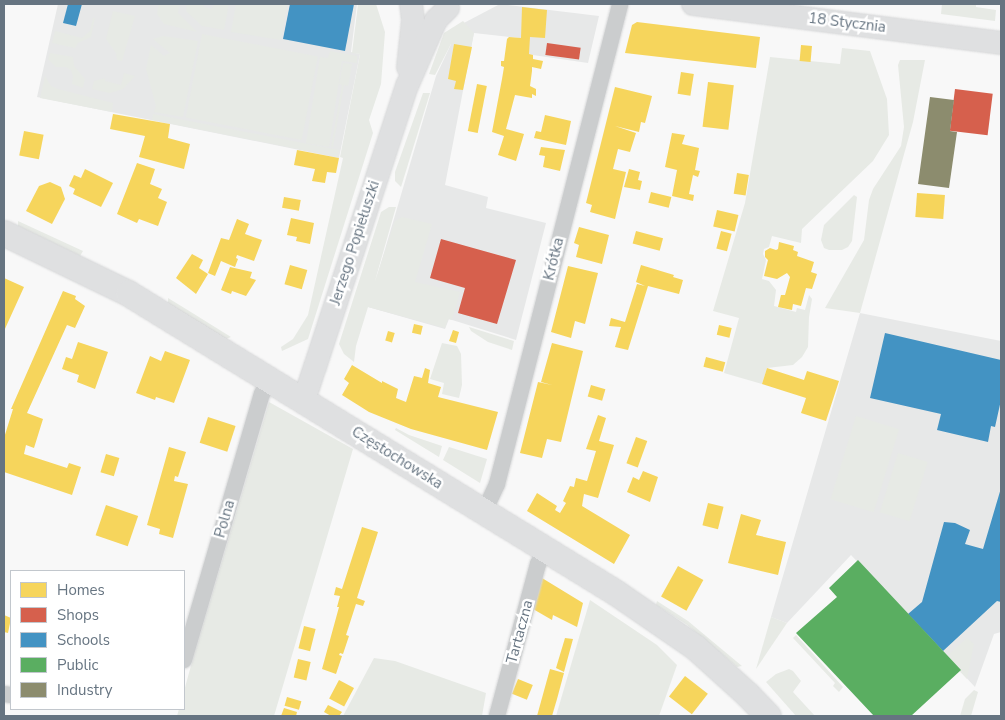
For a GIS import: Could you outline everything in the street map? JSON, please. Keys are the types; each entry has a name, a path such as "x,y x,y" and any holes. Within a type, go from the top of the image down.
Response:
{"main road":[{"name":"Jerzego Popiełuszki","path":"406,86 413,20 411,4"},
{"path":"418,4 430,9 452,6"},
{"name":"18 Stycznia","path":"693,4 1001,43"},
{"name":"Jerzego Popiełuszki","path":"301,399 308,388 406,86 436,20 452,6"},
{"name":"Częstochowska","path":"4,233 128,293 678,634 728,675 768,716"}],"street":[{"name":"Krótka","path":"484,512 497,484 620,4"},
{"name":"Polna","path":"185,657 262,394 269,379"},
{"name":"Tartaczna","path":"497,716 538,564 545,550"}],"shaded area":[{"path":"58,4 357,4 351,52 360,54 339,158 37,97"},
{"path":"159,4 180,4 178,13 197,32 164,24 157,14"},
{"path":"187,4 203,4 204,7 211,9 215,4 229,4 224,30 202,26 186,11"},
{"path":"236,4 287,4 281,40 231,32"},
{"path":"358,4 376,4 385,32 381,84 369,120 373,133 308,339 282,351 281,347 293,339 308,315 343,158 340,157 360,54 352,53"},
{"path":"500,4 599,16 588,63 519,53 520,38 474,33 445,185 488,197 486,208 546,223 516,340 449,319 445,329 368,307 436,76 460,25"},
{"path":"942,4 976,4 976,7 996,10 995,21 941,14"},
{"path":"113,11 135,16 122,61 117,60 116,53 106,39"},
{"path":"93,18 95,18 91,37 78,43 75,48 52,43 55,31 82,38 90,31"},
{"path":"463,21 474,33 471,47 451,44 435,75 429,74 444,33"},
{"path":"202,34 318,57 302,140 186,117"},
{"path":"163,36 198,41 183,117 154,112 156,106 146,69 151,45 164,56 170,53 153,39"},
{"path":"842,48 870,51 887,99 889,135 873,161 802,229 801,243 772,236 769,247 764,249 763,254 766,260 762,279 769,281 776,290 774,306 796,312 797,308 805,310 809,295 812,299 808,347 802,357 793,365 767,368 762,384 724,373 739,318 713,311 745,203 770,57 840,64"},
{"path":"330,51 357,56 357,63 342,61 329,147 306,143 320,57 328,58"},
{"path":"50,53 73,57 74,66 85,79 83,88 72,84 73,76 71,70 66,67 56,67 48,59"},
{"path":"900,60 925,60 913,122 860,313 825,308 864,240 869,200 873,189 901,146 904,127 898,65"},
{"path":"343,63 352,64 348,86 344,85 333,147 331,147 342,85 339,84"},
{"path":"124,73 135,76 123,89 110,93 92,89 94,81 105,78 105,81 121,85"},
{"path":"45,76 51,86 58,89 113,103 112,112 40,98"},
{"path":"423,93 430,93 401,187 395,181 395,172"},
{"path":"153,114 339,150 338,157 152,120"},
{"path":"854,195 857,197 852,241 848,247 842,250 824,248 821,240 824,225"},
{"path":"389,207 396,207 375,281 395,221 402,217 432,224 415,282 460,292 452,320 448,319 445,328 368,307 356,346 354,362 344,354 339,344 381,212"},
{"path":"18,221 83,251 80,256 18,226"},
{"path":"168,298 231,337 226,339 168,303"},
{"path":"860,313 1001,341 1001,632 994,634 975,687 851,555 787,623 771,617"},
{"path":"469,327 514,341 512,350 488,342 471,331"},
{"path":"442,343 457,346 461,354 462,385 459,398 442,394 444,383 430,379"},
{"path":"269,402 353,449 274,716 177,716 179,710 185,710 185,687"},
{"path":"856,416 899,429 874,512 831,499"},
{"path":"396,428 409,435 442,446 439,457 395,430"},
{"path":"449,447 487,459 480,483 443,460"},
{"path":"898,453 928,462 910,521 880,512"},
{"path":"590,600 657,645 677,665 659,716 556,716"},
{"path":"657,601 688,621 742,666 737,667 686,624 656,605"},
{"path":"771,617 787,623 756,669"},
{"path":"796,635 843,687 839,692 833,686 835,683 793,638"},
{"path":"967,638 974,644 967,679 946,657"},
{"path":"374,658 395,661 486,693 482,716 343,716"},
{"path":"789,669 801,681 793,692 815,716 796,716 766,682 776,674"},
{"path":"974,690 978,692 971,716 960,716 965,699"}],"building: Homes":[{"path":"522,7 547,10 545,38 530,37 529,54 533,55 533,59 543,61 541,69 532,67 530,86 536,89 536,96 532,94 532,98 515,95 506,129 524,134 516,161 498,155 504,136 492,132 504,67 501,66 501,61 504,61 507,39 509,37 521,38"},
{"path":"637,22 760,37 756,68 625,53 632,25"},
{"path":"454,44 472,47 463,90 454,89 456,81 448,79"},
{"path":"801,45 812,46 811,62 800,61"},
{"path":"681,72 694,74 690,96 678,94"},
{"path":"708,82 734,85 728,130 703,127"},
{"path":"477,84 487,86 478,133 468,131"},
{"path":"615,87 652,96 645,123 641,122 639,132 615,126 636,133 630,152 618,149 613,169 626,172 615,219 590,212 592,205 586,203"},
{"path":"113,114 170,124 168,138 190,144 184,169 139,157 145,136 110,129"},
{"path":"545,115 571,121 566,145 534,138 536,131 541,132"},
{"path":"24,131 44,135 39,159 19,156"},
{"path":"672,133 685,135 682,144 699,148 695,170 700,171 698,177 693,175 689,194 694,195 693,201 672,196 677,170 665,167"},
{"path":"541,147 565,150 560,171 543,167 545,156 539,155"},
{"path":"297,150 339,158 336,173 327,172 325,183 312,181 315,169 294,165"},
{"path":"137,163 155,169 150,184 162,189 158,198 167,202 158,226 139,219 137,223 117,214"},
{"path":"85,169 113,183 101,207 73,194 75,189 69,186 74,175 81,178"},
{"path":"629,169 640,172 638,180 642,181 640,190 624,187"},
{"path":"737,173 749,175 746,196 734,194"},
{"path":"50,182 61,187 65,199 52,224 26,211 39,186"},
{"path":"651,192 671,197 669,208 648,203"},
{"path":"917,193 945,195 943,219 915,217"},
{"path":"284,197 301,200 299,211 282,208"},
{"path":"717,210 738,215 735,232 713,227"},
{"path":"291,218 314,223 310,244 296,241 297,237 287,235"},
{"path":"237,219 249,224 245,234 262,240 254,261 237,255 236,258 238,259 235,267 221,261 215,276 208,273 221,238 229,240"},
{"path":"579,227 609,235 602,264 576,257 579,245 574,243"},
{"path":"636,231 663,238 660,251 633,244"},
{"path":"721,231 732,234 727,251 716,248"},
{"path":"779,242 794,246 793,250 798,252 797,256 814,262 811,272 817,274 812,289 806,288 801,306 793,304 792,310 778,307 781,295 785,295 790,277 787,273 777,279 764,276 768,260 765,257 765,251 770,248 778,249"},
{"path":"192,254 203,260 199,268 208,274 196,294 176,278"},
{"path":"290,265 307,270 302,289 284,284"},
{"path":"641,265 674,275 673,277 683,280 679,294 648,286 628,350 615,347 621,327 609,326 611,318 625,322 637,284 645,286 636,282"},
{"path":"568,266 598,273 585,324 575,321 571,338 551,332"},
{"path":"230,267 252,272 250,278 256,280 246,296 232,291 231,294 221,290"},
{"path":"4,278 24,287 4,331"},
{"path":"63,291 76,296 75,299 85,306 75,328 67,325 27,413 43,419 34,448 26,445 24,454 67,468 69,463 81,467 72,495 4,472 4,438 13,409 11,409"},
{"path":"414,324 423,326 421,335 412,333"},
{"path":"719,325 732,328 729,338 717,335"},
{"path":"453,330 459,332 456,343 449,341"},
{"path":"388,331 395,333 392,343 385,341"},
{"path":"78,342 108,352 95,389 77,382 79,375 62,369 66,357 72,359"},
{"path":"552,343 583,351 561,442 547,439 542,458 520,453 538,382 552,385 541,382"},
{"path":"165,351 190,360 174,403 156,397 155,400 136,393 150,356 161,361"},
{"path":"706,357 725,362 723,372 703,367"},
{"path":"352,365 382,383 382,381 398,389 396,398 406,402 414,376 422,378 425,368 430,370 428,383 441,387 438,397 498,412 487,450 411,429 369,412 342,395 349,383 344,379"},
{"path":"767,368 804,380 807,371 839,381 826,421 801,413 806,398 762,384"},
{"path":"591,385 605,389 602,401 588,397"},
{"path":"598,415 606,418 599,441 614,445 598,498 584,494 582,506 630,535 614,564 527,511 537,493 557,506 555,510 560,513 566,503 563,501 570,486 574,487 576,478 587,481 596,451 586,449"},
{"path":"208,417 236,426 227,452 200,443"},
{"path":"636,437 647,441 638,467 626,463"},
{"path":"169,447 186,452 178,477 175,476 174,481 188,484 173,538 159,534 160,529 147,525"},
{"path":"106,454 119,458 114,476 100,472"},
{"path":"643,471 658,477 650,502 627,492 633,477 639,480"},
{"path":"708,503 724,507 718,529 702,525"},
{"path":"106,505 138,516 128,546 96,535"},
{"path":"741,514 761,520 756,535 786,542 778,575 728,563"},
{"path":"362,527 378,532 357,598 365,601 363,606 356,604 346,635 349,636 343,654 340,653 339,655 342,656 336,674 322,669 339,607 337,607 340,596 334,595 336,587 342,589"},
{"path":"678,566 703,580 686,611 661,597"},
{"path":"542,578 583,603 577,627 553,615 552,620 533,609"},
{"path":"4,615 10,618 10,623 8,633 4,632"},
{"path":"304,626 316,629 310,651 298,648"},
{"path":"565,638 573,639 564,672 556,668"},
{"path":"298,659 311,662 306,680 294,678"},
{"path":"550,669 564,673 557,699 552,716 537,716"},
{"path":"685,676 708,694 692,714 669,696"},
{"path":"518,679 533,685 527,700 512,694"},
{"path":"339,680 354,688 344,707 329,699"},
{"path":"287,697 301,701 299,710 285,706"},
{"path":"328,705 342,712 339,716 331,716 324,712"},
{"path":"284,708 297,712 296,716 281,716"}],"building: Shops":[{"path":"547,43 581,48 579,60 545,55"},
{"path":"955,89 993,94 988,135 950,131"},
{"path":"441,239 516,260 497,324 458,313 465,288 430,278"}],"building: Schools":[{"path":"68,4 82,4 76,26 63,23"},
{"path":"290,4 354,4 345,51 283,39"},
{"path":"885,333 1001,360 1001,400 995,427 991,426 988,442 937,430 941,414 870,398"},
{"path":"1001,488 1001,602 997,601 943,651 908,614 922,602 944,522 955,523 970,530 965,544 983,549"}],"building: Public":[{"path":"858,560 961,670 911,716 874,716 796,633 837,597 829,588"}],"building: Industry":[{"path":"930,97 954,100 950,131 957,132 949,188 918,184"}]}
